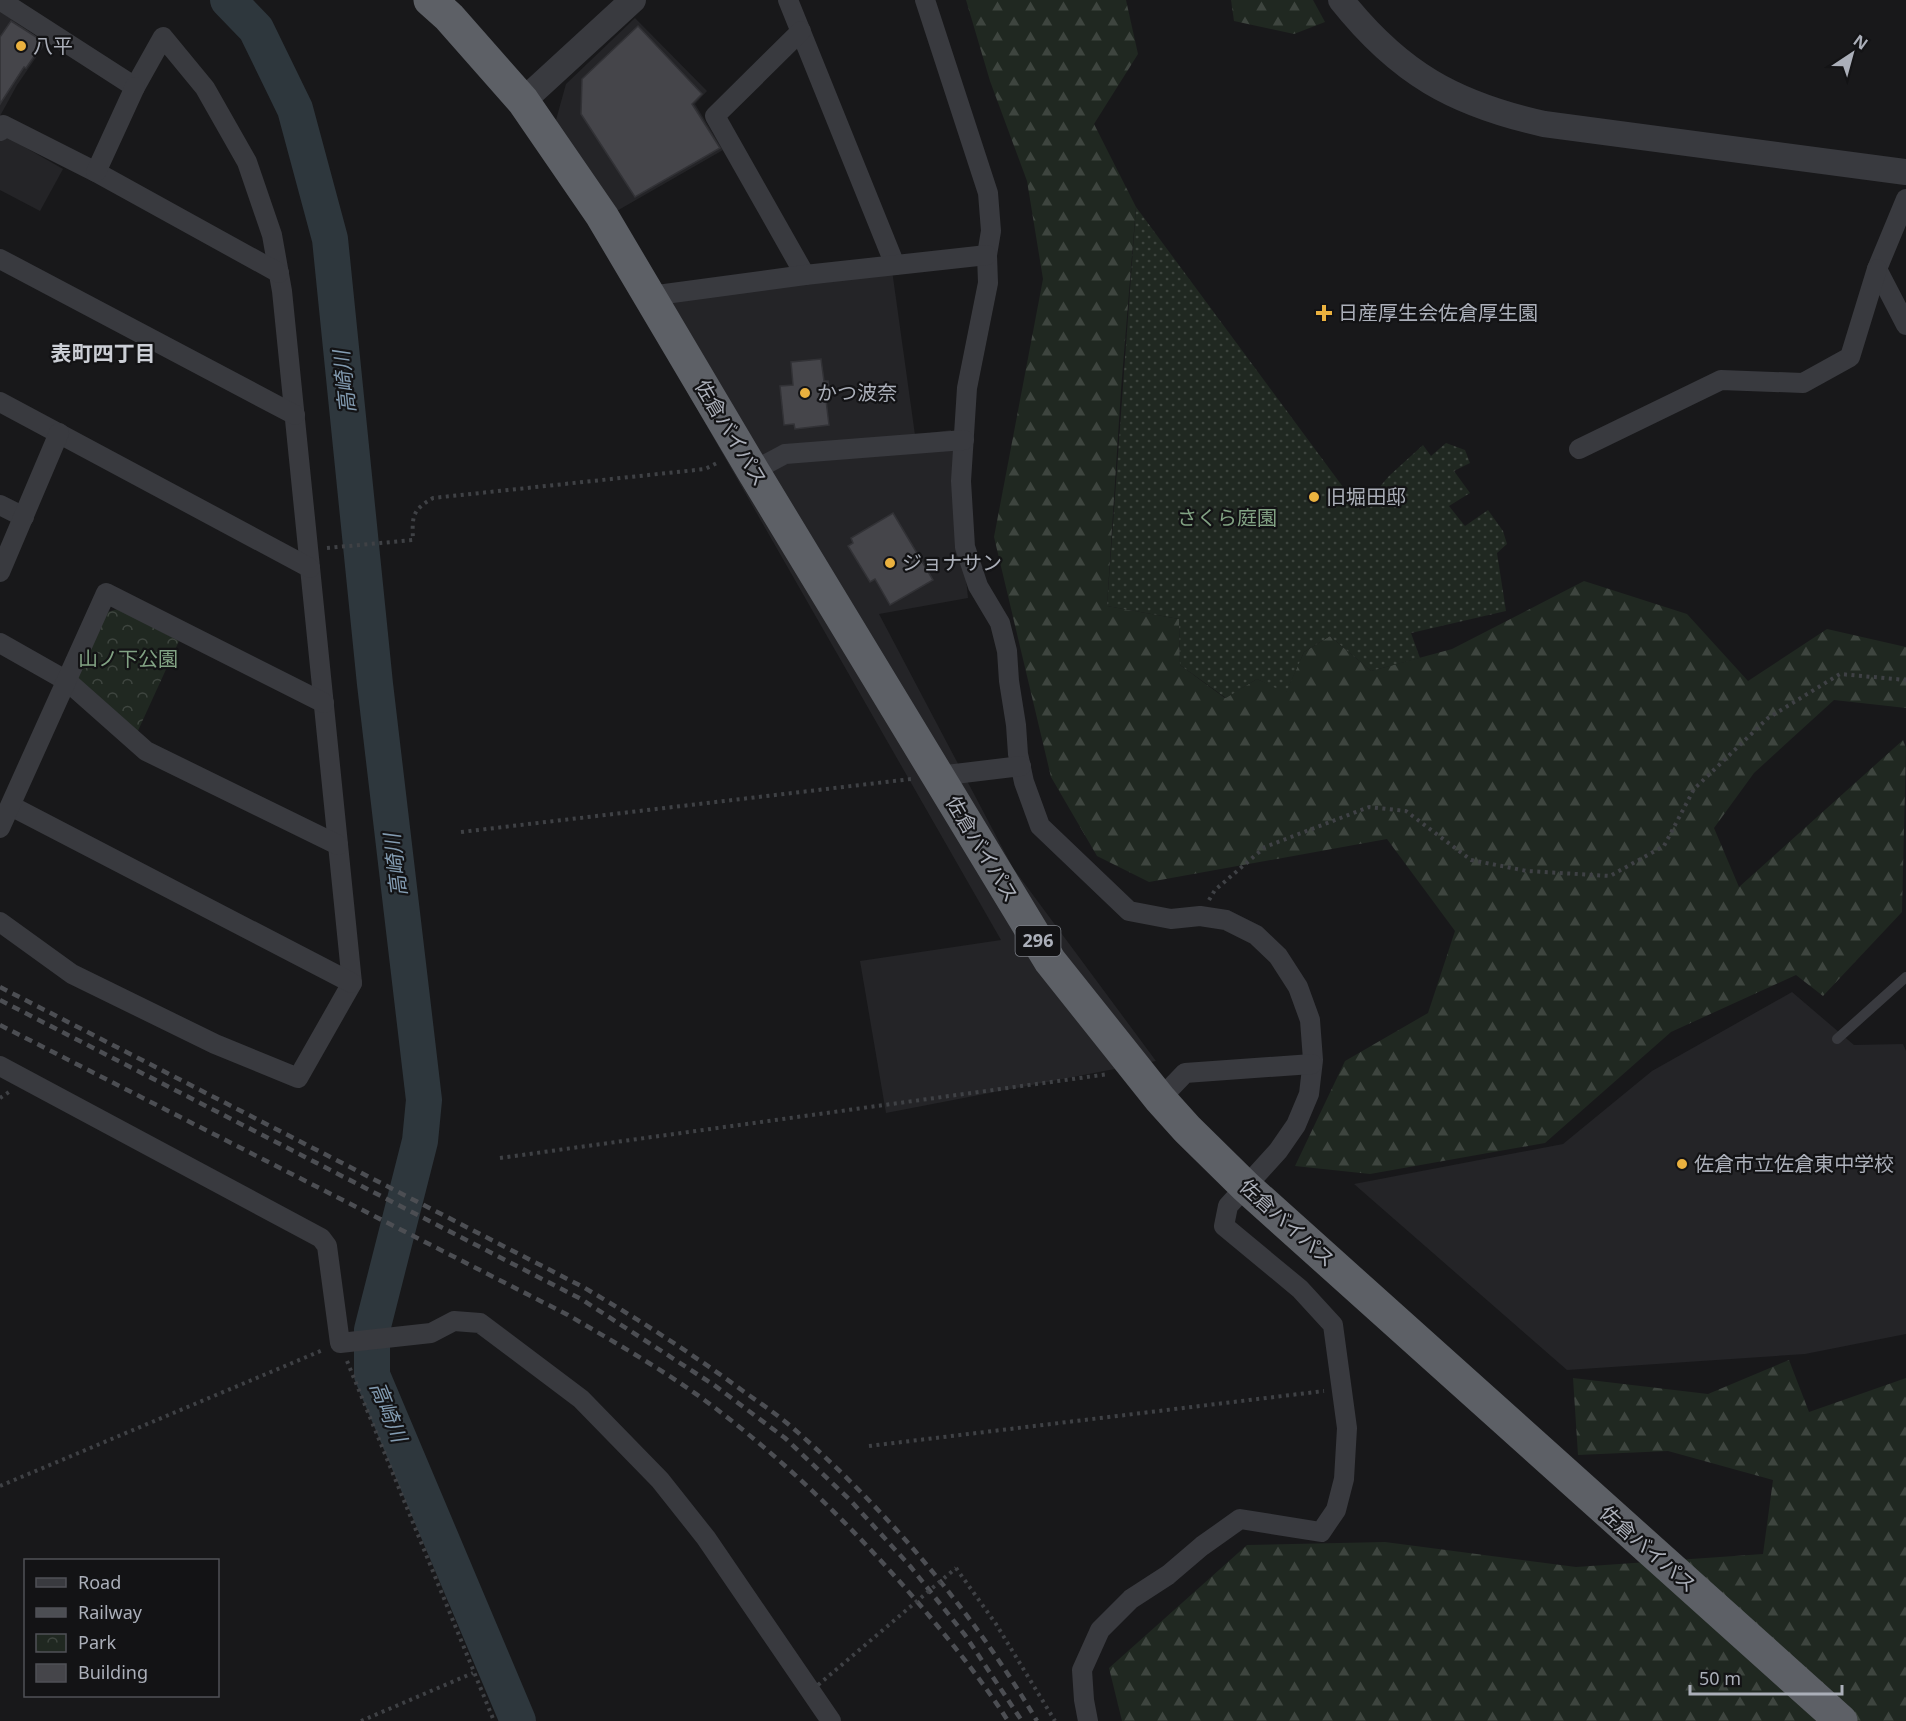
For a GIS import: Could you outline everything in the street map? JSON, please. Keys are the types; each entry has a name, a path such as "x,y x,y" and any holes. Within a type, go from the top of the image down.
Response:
{"highway":[{"name":"佐倉バイパス","path":"430,0 449,17 524,101 602,216 1050,961 1136,1070 1187,1129 1246,1187 1841,1721"}],"street":[{"path":"0,0 135,87"},
{"path":"524,101 633,0"},
{"path":"788,0 895,265"},
{"path":"925,0 988,193 991,231 987,255 988,283 967,388 961,481 965,547 978,585 1000,623 1007,651 1009,681 1024,782 1040,826 1129,911 1171,919 1200,916 1226,920 1256,935 1278,956 1298,987 1310,1020 1312,1064 1309,1094 1296,1125 1278,1151 1228,1206 1224,1226 1300,1290 1333,1325 1347,1428 1344,1479 1336,1510 1321,1532 1240,1519 1202,1546 1168,1575 1131,1599 1100,1630 1082,1670 1088,1721"},
{"path":"1341,0 1365,30 1400,62 1434,84 1469,102 1509,116 1556,126 1906,172"},
{"path":"801,31 715,116 806,275"},
{"path":"0,921 72,974 215,1044 298,1078 352,983 295,415 279,273 272,235 246,162 205,88 163,37 135,87 96,172"},
{"path":"0,131 3,125 96,172 279,273"},
{"path":"1579,449 1721,380 1803,383 1850,357 1877,269 1906,199"},
{"path":"650,296 806,275 987,255"},
{"path":"0,259 295,415"},
{"path":"1877,269 1906,325"},
{"path":"0,402 309,559"},
{"path":"0,572 59,433"},
{"path":"748,462 785,454 964,440"},
{"path":"0,505 24,517"},
{"path":"0,828 106,593 324,703"},
{"path":"0,643 67,681 146,751 338,845"},
{"path":"938,776 1021,766"},
{"path":"11,806 352,983"},
{"path":"1160,1099 1185,1073 1312,1064"},
{"path":"0,1066 321,1238 327,1246 340,1343 431,1333 454,1321 480,1323 581,1399 660,1480 706,1538 831,1721"}],"lane":[{"path":"1837,1039 1906,977"}],"path":[{"path":"309,559 413,540 412,519 418,506 434,498 705,469 748,462"},
{"path":"1200,916 1215,890 1265,847 1369,807 1406,811 1471,860 1527,871 1610,876 1664,846 1694,789 1768,718 1840,674 1906,680"},
{"path":"461,832 938,776"},
{"path":"500,1158 1136,1070"},
{"path":"0,1486 340,1343 494,1721"},
{"path":"869,1446 1343,1389"},
{"path":"819,1685 956,1568 996,1624 1054,1721"},
{"path":"361,1721 473,1673"}],"shaded area":[{"path":"0,11 46,43 17,85 0,116"},
{"path":"635,18 707,91 695,104 723,150 615,212 664,302 892,270 915,435 951,430 968,598 879,614 1013,868 1156,1061 886,1113 860,961 1001,940 637,304 556,120 566,84"},
{"path":"0,133 63,169 40,211 0,190"},
{"name":"佐倉市立佐倉東中学校","path":"1792,992 1854,1045 1903,1044 1906,1051 1906,1334 1805,1354 1567,1370 1354,1184 1563,1144 1652,1071"}],"green space":[{"path":"966,0 1126,0 1138,54 1094,124 1136,207 1107,606 1179,619 1180,665 1225,698 1257,679 1286,692 1304,652 1330,636 1371,671 1452,649 1584,581 1687,614 1748,681 1827,629 1906,647 1906,708 1834,700 1754,773 1714,828 1739,887 1903,740 1906,748 1902,912 1823,996 1796,975 1671,1032 1545,1143 1370,1174 1295,1166 1345,1061 1428,1013 1455,931 1387,839 1149,882 1097,856 1051,777 994,537 1043,279 1027,181 990,81"},
{"path":"1231,0 1313,0 1325,22 1294,34 1234,21"},
{"name":"さくら庭園","path":"1136,207 1360,510 1389,476 1423,445 1431,456 1446,443 1465,450 1470,463 1454,471 1470,493 1449,506 1465,526 1488,510 1503,531 1507,544 1497,553 1506,611 1411,633 1420,658 1371,671 1330,636 1304,652 1286,693 1257,679 1226,698 1180,665 1179,619 1107,606"},
{"name":"山ノ下公園","path":"118,609 179,641 136,735 76,677 107,612"},
{"path":"1789,1360 1809,1412 1906,1378 1906,1721 1122,1721 1109,1668 1247,1545 1385,1542 1576,1567 1763,1554 1773,1480 1668,1451 1578,1455 1573,1378 1708,1394"}],"building":[{"name":"八平","path":"11,21 44,42 26,68 24,67 0,104 0,37"},
{"path":"638,26 702,94 692,104 720,148 635,197 581,114 582,79"},
{"name":"かつ波奈","path":"821,359 824,381 828,381 830,399 826,400 829,425 795,429 794,424 784,425 780,386 793,385 791,362"},
{"name":"ジョナサン","path":"893,513 933,580 890,605 875,579 870,582 848,546 853,543 851,538"}],"waterway":[{"name":"高崎川","path":"228,0 256,29 295,109 330,239 375,684 424,1100 420,1141 372,1330 372,1375 518,1721"}],"railway":[{"path":"0,987 583,1287 624,1311 723,1377 794,1429 863,1494 896,1529 927,1565 985,1641 1037,1721"},
{"path":"0,1000 581,1299 714,1385 785,1438 850,1500 910,1566 965,1635 1022,1721"},
{"path":"0,1025 568,1315 703,1399 734,1422 793,1473 875,1554 937,1625 1008,1721"}],"place":[{"name":"八平","path":"21,46"},
{"name":"日産厚生会佐倉厚生園","path":"1324,313"},
{"name":"かつ波奈","path":"805,393"},
{"name":"旧堀田邸","path":"1314,497"},
{"name":"ジョナサン","path":"890,563"},
{"name":"佐倉市立佐倉東中学校","path":"1682,1164"}],"district":[{"name":"表町四丁目","path":"103,354"}]}
